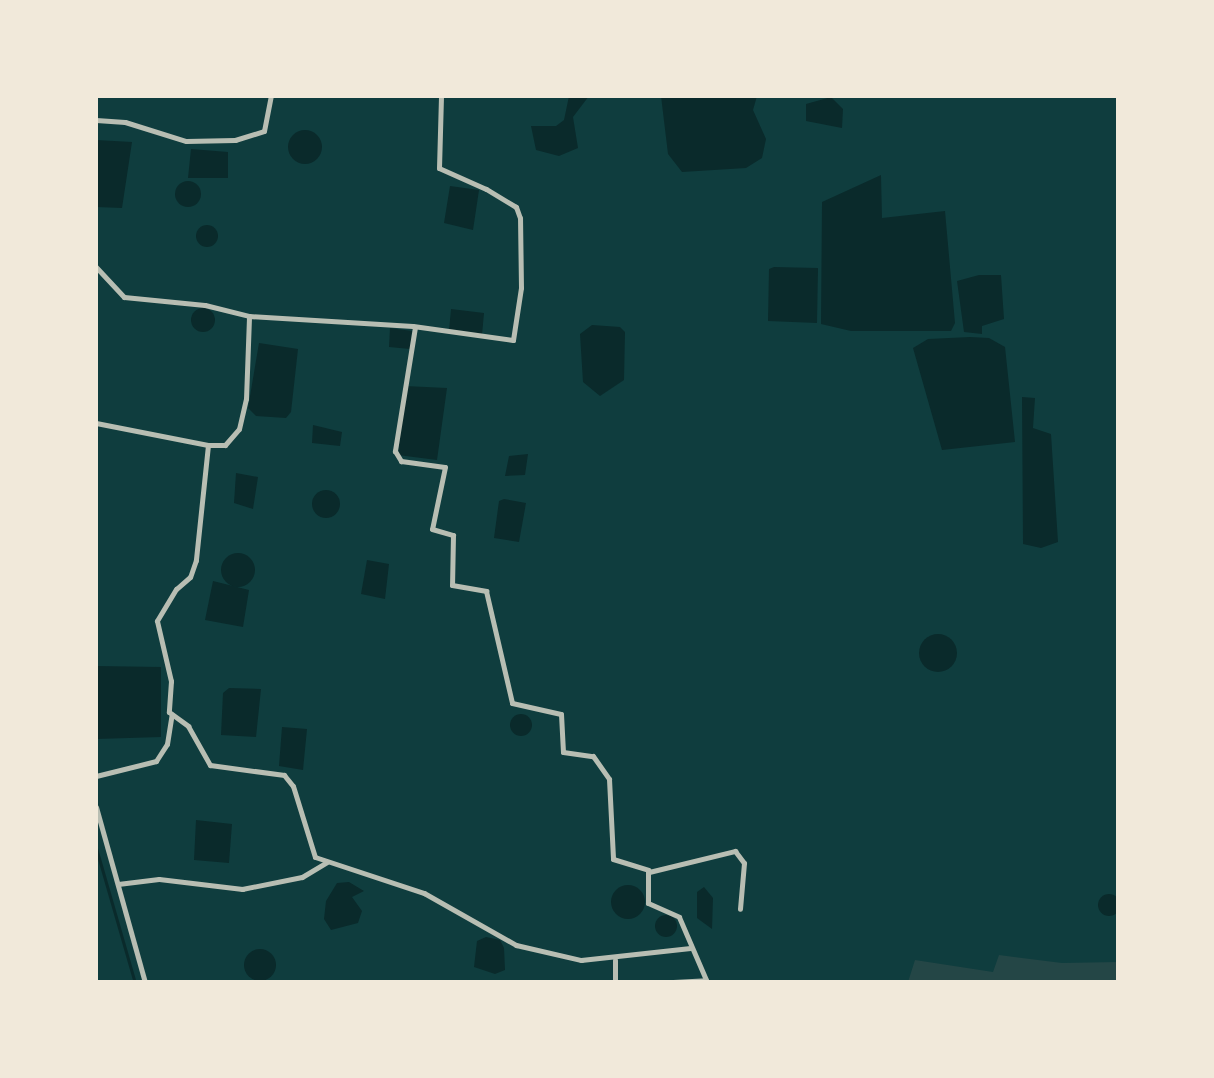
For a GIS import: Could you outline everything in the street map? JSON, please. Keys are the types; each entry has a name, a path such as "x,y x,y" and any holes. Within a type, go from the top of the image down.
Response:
{"street":[{"path":"96,120 125,122 186,141 235,140 264,131 271,96"},
{"path":"96,267 124,297 205,305 249,316 415,327 482,339 513,340 516,331 520,218 516,207 495,194 439,168 441,96"},
{"path":"96,423 208,445 225,445 239,429 246,399 249,316"},
{"path":"415,327 402,386 397,459 445,467 432,529 453,535 452,585 486,591 512,703 561,714 563,752 593,756 609,779 613,859 649,872 735,851 744,863 740,909"},
{"path":"96,776 156,761 167,744 172,714 170,669 157,621 176,589 190,577 196,560 208,445"},
{"path":"172,714 188,726 210,765 284,775 293,786 315,857 414,889 516,945 554,956 615,960 690,948"},
{"path":"96,807 142,981"},
{"path":"118,884 159,879 242,889 302,877 328,862"},
{"path":"649,872 648,903 679,917 707,981 673,982"},
{"path":"615,960 615,982"}],"shaded area":[{"path":"569,96 589,96 573,117 578,148 559,156 536,150 531,126 556,126 564,120"},
{"path":"661,96 757,96 753,110 766,139 762,158 746,168 682,172 668,154"},
{"path":"831,97 843,109 842,128 806,121 806,104"},
{"path":"305,130 317,135 322,147 317,159 305,164 293,159 288,147 293,135"},
{"path":"96,140 132,142 122,208 96,207"},
{"path":"191,149 228,152 228,178 188,178"},
{"path":"881,175 882,218 945,211 955,323 951,331 851,331 821,324 822,202"},
{"path":"188,181 197,185 201,194 197,203 188,207 179,203 175,194 179,185"},
{"path":"450,186 479,190 473,230 444,223"},
{"path":"207,225 215,228 218,236 215,244 207,247 199,244 196,236 199,228"},
{"path":"818,268 817,323 768,321 769,269"},
{"path":"979,275 1001,275 1004,319 982,326 982,334 964,332 957,281"},
{"path":"203,308 212,311 215,320 212,329 203,332 194,329 191,320 194,311"},
{"path":"451,309 484,313 482,335 449,331"},
{"path":"592,325 620,327 625,332 624,380 600,396 583,382 580,334"},
{"path":"390,328 412,331 410,349 389,347"},
{"path":"989,338 1005,347 1015,442 942,450 913,348 928,339"},
{"path":"259,343 298,349 291,412 286,418 256,416 248,408"},
{"path":"405,386 447,388 437,460 398,455"},
{"path":"1022,397 1035,398 1033,428 1051,434 1058,542 1041,548 1023,544"},
{"path":"313,425 342,432 340,446 312,443"},
{"path":"528,454 525,475 505,476 509,456"},
{"path":"236,473 258,477 253,509 234,503"},
{"path":"326,490 336,494 340,504 336,514 326,518 316,514 312,504 316,494"},
{"path":"499,501 526,503 519,542 494,538"},
{"path":"238,553 250,558 255,570 250,582 238,587 226,582 221,570 226,558"},
{"path":"367,560 389,564 385,599 361,594"},
{"path":"213,581 249,590 243,627 205,620"},
{"path":"938,634 952,639 957,653 952,667 938,672 924,667 919,653 924,639"},
{"path":"96,666 161,667 161,737 96,739"},
{"path":"229,688 261,689 256,737 221,735 223,693"},
{"path":"517,714 525,714 532,725 525,736 517,736 510,729 510,721"},
{"path":"282,727 307,729 303,770 279,766"},
{"path":"196,820 232,824 229,863 194,860"},
{"path":"349,882 364,891 352,897 362,911 358,923 331,930 324,919 326,901 337,883"},
{"path":"628,885 640,890 645,902 640,914 628,919 616,914 611,902 616,890"},
{"path":"704,887 713,898 712,929 697,918 697,892"},
{"path":"1109,894 1117,897 1120,905 1117,913 1109,916 1101,913 1098,905 1101,897"},
{"path":"666,915 674,918 677,926 674,934 666,937 658,934 655,926 658,918"},
{"path":"486,937 500,940 504,948 505,970 495,974 474,967 477,941"},
{"path":"260,949 271,954 276,965 271,976 260,981 249,976 244,965 249,954"},
{"path":"999,955 1062,963 1118,962 1118,982 908,982 915,960 993,972"}],"waterway":[{"path":"96,848 134,980"}]}
